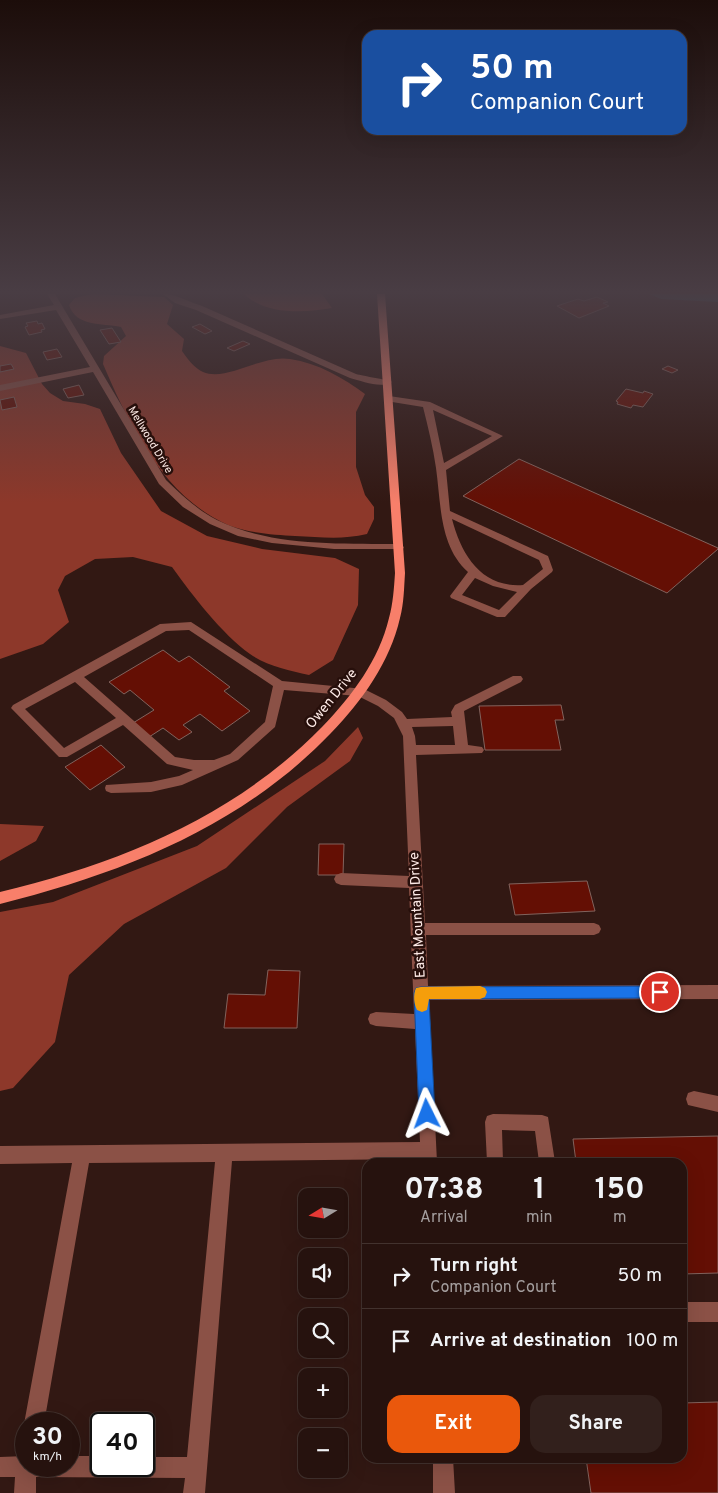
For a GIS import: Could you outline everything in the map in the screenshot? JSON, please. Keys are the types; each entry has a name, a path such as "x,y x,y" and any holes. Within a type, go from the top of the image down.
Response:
{"main road":[{"name":"Owen Drive","path":"0,898 56,883 121,862 187,832 212,818 251,795 286,770 325,733 360,692 376,666 395,619 398,597 399,547 387,364"}],"street":[{"name":"Mellwood Drive","path":"91,364 162,482 185,505 210,521 229,530 270,540 306,544 399,547"},
{"path":"325,364 353,376 376,382 388,382"},
{"path":"0,388 94,369"},
{"path":"389,400 410,400 427,404 499,436 441,468"},
{"path":"427,404 441,468 441,488 454,543 464,562 486,580 510,588 527,587"},
{"path":"447,513 544,558 548,570 527,587 501,615 455,596 475,571"},
{"path":"124,718 63,754 17,708 164,627 191,626 279,685 360,692 382,703 398,715 404,723 458,722"},
{"path":"76,676 171,761 194,765 215,765"},
{"path":"462,750 456,712 461,706 517,679"},
{"path":"111,788 151,788 182,780 234,757 271,724 279,685"},
{"name":"East Mountain Drive","path":"404,723 409,736 429,1156"},
{"path":"409,750 478,750"},
{"path":"341,879 416,882"},
{"path":"418,929 594,929"},
{"path":"421,993 718,992"},
{"path":"376,1019 423,1022"},
{"path":"694,1099 718,1104"},
{"path":"496,1158 493,1122 542,1123 546,1158"},
{"path":"194,1493 224,1153"},
{"path":"0,1156 224,1153 429,1156"},
{"path":"36,1412 82,1155"},
{"path":"687,1312 718,1312"},
{"path":"443,1463 444,1493"},
{"path":"0,1468 15,1467"},
{"path":"80,1467 196,1468"},
{"path":"25,1493 26,1477"}],"shaded area":[{"path":"0,364 32,364 42,384 50,393 63,401 85,404 100,409 121,453 161,511 207,536 262,549 335,558 359,569 358,605 333,660 309,675 278,667 250,654 218,625 172,567 133,557 95,559 65,576 58,590 69,622 43,644 0,659"},
{"path":"103,364 192,364 203,372 212,374 234,371 257,364 309,364 348,382 365,394 356,412 356,467 365,495 374,507 374,519 367,534 331,538 252,532 228,525 205,513 185,497 151,457 125,411"},
{"path":"358,727 363,738 350,761 287,807 226,868 124,924 69,975 55,1042 13,1088 0,1091 0,912 53,902 197,846 325,761"},
{"path":"0,824 44,826 36,841 0,861"}],"building":[{"path":"11,364 14,369 0,372 0,366"},
{"path":"668,366 678,370 672,373 662,369"},
{"path":"79,385 84,395 68,398 63,389"},
{"path":"626,389 653,394 643,407 633,405 631,408 617,404 618,402 616,401"},
{"path":"14,397 17,407 2,410 0,400"},
{"path":"519,459 718,549 667,593 463,496"},
{"path":"163,650 179,662 189,656 230,687 224,691 250,711 222,731 200,714 183,725 192,732 179,740 163,728 149,737 133,723 154,710 130,690 124,694 109,682"},
{"path":"561,705 564,720 555,720 561,750 485,750 479,706"},
{"path":"101,745 125,767 90,790 65,767"},
{"path":"319,844 344,844 343,875 318,875"},
{"path":"587,881 595,911 515,915 509,884"},
{"path":"268,970 300,971 297,1028 224,1028 228,994 265,995"},
{"path":"718,1136 718,1273 687,1274 687,1158 575,1158 573,1139"},
{"path":"718,1402 718,1493 591,1493 587,1463 687,1463 687,1403"}],"slow traffic":[{"path":"422,1006 421,993 480,992"}],"route":[{"path":"427,1114 421,993 660,992"}]}
